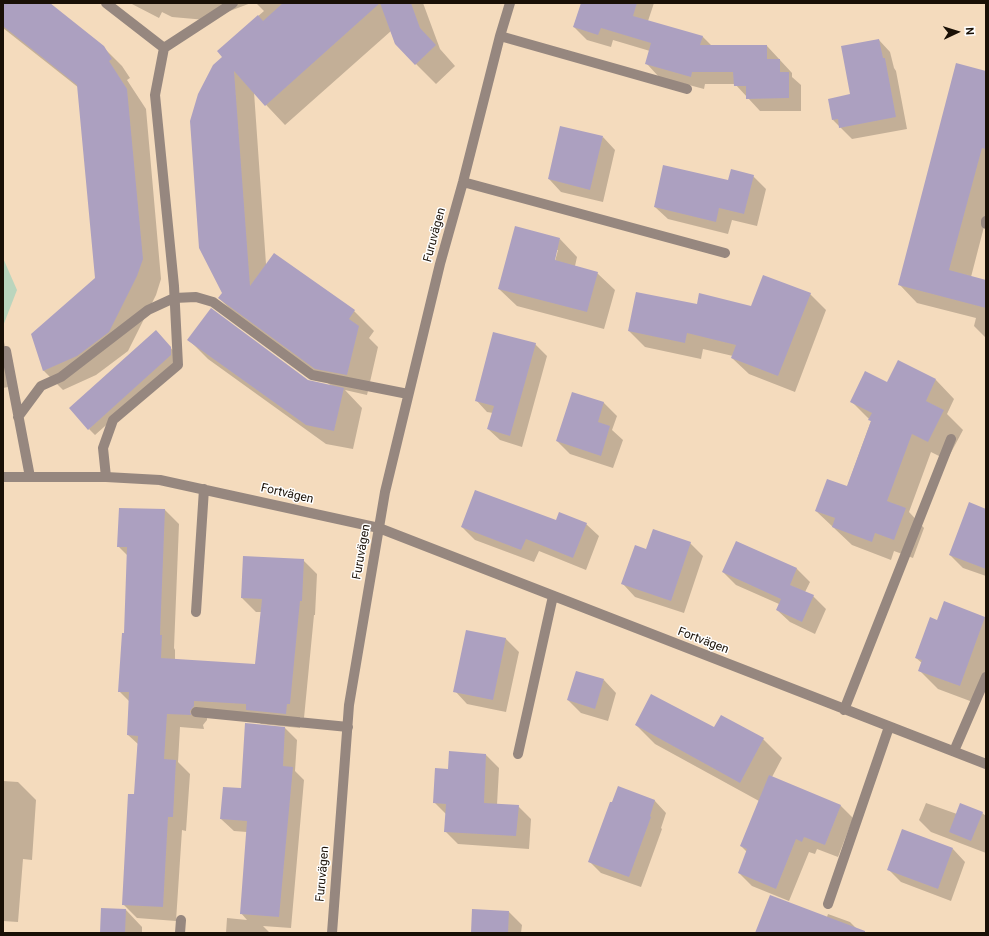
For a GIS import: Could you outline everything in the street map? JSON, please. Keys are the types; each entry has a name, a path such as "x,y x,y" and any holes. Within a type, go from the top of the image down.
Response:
{"street":[{"path":"106,3 164,48"},
{"path":"106,477 103,448 113,420 178,365 174,298 155,95 164,48 233,3"},
{"name":"Furuvägen","path":"332,933 349,705 385,492 440,264 510,3"},
{"path":"500,36 687,89"},
{"path":"463,182 725,253"},
{"path":"18,417 41,386 62,377 148,310 174,298 196,297 213,302 312,375 408,394"},
{"path":"6,351 30,477"},
{"path":"844,710 951,439"},
{"name":"Fortvägen","path":"3,477 106,477 160,480 379,528 986,764"},
{"path":"196,612 204,489"},
{"path":"518,754 553,596"},
{"path":"954,752 986,677"},
{"path":"196,712 348,727"},
{"path":"828,904 889,727"},
{"path":"180,933 181,920"}],"green space":[{"path":"3,258 17,290 3,326"}],"building":[{"path":"3,3 50,3 104,46 112,59 109,61 127,89 143,259 137,276 109,332 77,356 43,371 31,334 95,278 77,85 3,26"},
{"path":"283,3 380,3 265,106 234,71 250,286 274,253 355,310 349,319 359,326 347,375 315,369 218,298 222,293 199,248 190,121 198,94 213,65 222,57 217,51 258,15 263,21"},
{"path":"380,3 411,3 420,28 436,45 415,65 395,44"},
{"path":"581,3 637,3 633,16 703,36 700,45 767,45 767,59 780,59 780,72 789,72 789,98 746,99 746,86 734,86 733,72 692,72 691,77 645,64 651,43 601,28 598,35 573,27"},
{"path":"879,39 883,58 885,58 896,117 839,128 838,119 832,120 828,99 850,94 841,46"},
{"path":"956,63 986,71 986,149 982,148 949,270 986,280 986,308 898,285"},
{"path":"560,126 603,136 590,190 548,179"},
{"path":"663,165 728,180 731,169 754,175 744,214 719,208 716,222 654,207"},
{"path":"515,226 560,238 555,260 598,272 587,312 498,289"},
{"path":"763,275 811,293 778,376 731,358 736,345 687,333 685,343 628,331 636,292 697,304 699,293 751,306"},
{"path":"211,308 308,380 344,388 334,431 306,425 187,340"},
{"path":"156,330 171,347 171,355 88,430 69,408"},
{"path":"493,332 536,343 510,436 487,429 494,406 475,401"},
{"path":"898,360 936,379 926,401 944,410 928,442 912,434 887,501 906,508 894,540 875,533 872,542 832,527 835,518 815,511 827,479 847,486 871,421 868,420 872,413 850,402 865,371 887,382"},
{"path":"572,392 604,402 598,422 610,426 601,456 556,441"},
{"path":"475,490 556,520 559,512 587,523 573,558 526,539 521,550 461,527"},
{"path":"969,502 986,509 986,569 949,555"},
{"path":"119,508 165,509 160,635 162,635 161,658 255,664 262,599 241,598 243,556 304,559 302,601 300,601 290,704 287,704 286,714 246,710 246,704 194,701 194,706 190,711 191,715 167,714 164,759 176,760 173,817 168,817 163,907 122,905 128,794 134,794 138,736 127,735 129,692 118,692 122,633 124,633 127,547 117,547"},
{"path":"653,529 691,542 671,601 621,584 635,545 646,549"},
{"path":"736,541 797,568 790,585 814,595 802,622 776,610 781,599 722,572"},
{"path":"944,601 985,617 960,686 918,671 922,660 915,658 930,617 937,620"},
{"path":"466,630 506,638 493,700 453,692"},
{"path":"576,671 604,679 595,709 567,700"},
{"path":"651,694 714,727 721,715 764,738 740,783 635,725"},
{"path":"245,723 285,727 283,766 293,767 279,917 240,914 247,821 220,819 223,787 241,788"},
{"path":"449,751 486,754 484,803 519,805 516,836 444,832 446,804 433,803 435,768 448,769"},
{"path":"769,775 841,805 825,845 804,837 802,842 796,839 776,889 738,873 747,849 740,846"},
{"path":"618,786 655,800 650,816 651,817 629,877 588,862 610,802 612,802"},
{"path":"960,803 983,812 971,841 949,832"},
{"path":"902,829 953,848 938,889 887,870"},
{"path":"770,895 865,931 865,933 755,933"},
{"path":"101,908 126,909 125,933 100,933"},
{"path":"472,909 509,911 508,933 471,933"}]}
